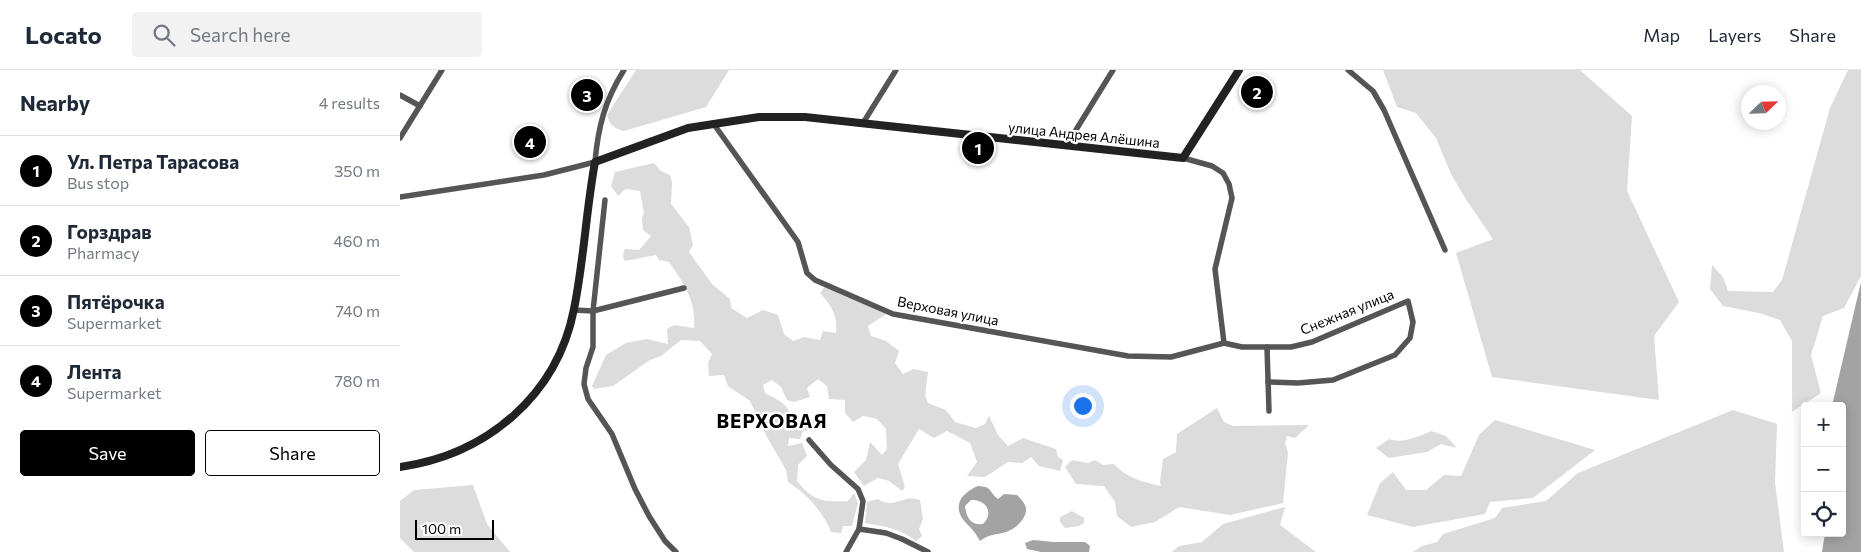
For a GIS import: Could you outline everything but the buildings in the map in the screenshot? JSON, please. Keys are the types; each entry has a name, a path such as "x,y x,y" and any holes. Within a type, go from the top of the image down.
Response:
{"street":[{"path":"400,138 442,70"},
{"path":"400,466 456,452 483,438 519,412 535,394 560,353 574,310 603,113 612,89 624,70"},
{"path":"863,123 896,70"},
{"path":"1066,146 1113,70"},
{"path":"1224,343 1215,268 1232,198 1229,184 1223,173 1212,166 1183,158 1240,70"},
{"path":"1348,70 1373,91 1384,110 1445,250"},
{"path":"400,95 420,106"},
{"name":"улица Андрея Алёшина","path":"595,162 688,128 759,117 805,117 1183,158"},
{"name":"Верховая улица","path":"713,123 798,242 807,273 815,280 893,314 1128,356 1171,357 1224,343"},
{"path":"400,196 544,175 595,162"},
{"path":"605,200 593,311 593,347 586,368 584,384 588,399 612,434 635,489 649,516 664,541 676,552"},
{"path":"574,310 593,311 684,288"},
{"name":"Снежная улица","path":"1224,343 1242,347 1291,347 1312,342 1408,301 1413,322 1410,338 1395,355 1333,380 1298,383 1268,382"},
{"path":"1267,347 1269,411"},
{"path":"809,440 831,465 858,489 863,501 859,529 846,552"},
{"path":"859,529 886,533 928,552"}],"shaded area":[{"path":"636,70 729,70 706,107 624,131 613,126 607,115"},
{"path":"1383,70 1580,70 1632,116 1627,191 1679,302 1654,336 1659,400 1492,377 1456,253 1493,239 1451,174 1436,138 1416,113 1397,107"},
{"path":"1848,70 1861,70 1861,276 1844,308 1823,316 1811,355 1821,393 1807,402 1801,402 1801,406 1792,412 1792,341 1780,320 1759,313 1723,306 1710,289 1712,265 1723,277 1728,291 1773,292 1782,280 1830,108"},
{"path":"654,163 661,171 670,175 672,182 671,204 689,227 693,245 689,252 712,284 730,299 731,308 747,318 763,310 778,315 784,334 793,341 804,337 820,340 823,331 836,333 836,321 833,311 820,293 825,286 886,314 868,326 871,336 886,341 899,351 895,363 903,374 914,369 928,372 925,395 928,403 946,410 955,422 976,428 985,424 989,416 998,435 1008,446 1023,438 1056,449 1058,457 1063,460 1060,471 1039,466 1031,457 1022,463 1008,462 985,477 967,476 977,462 970,443 947,431 934,438 919,429 898,464 905,487 902,491 889,481 878,478 864,486 854,472 866,460 870,442 882,455 887,449 886,429 877,419 863,416 853,422 845,413 845,400 829,399 827,386 818,379 807,388 810,397 794,402 787,400 781,387 772,380 763,385 765,393 786,406 791,420 815,419 817,429 803,431 800,439 789,438 788,446 802,443 807,456 798,465 797,481 808,493 819,499 848,501 854,493 858,503 852,526 843,526 841,533 831,532 814,504 788,482 786,470 767,437 750,401 728,386 724,375 709,376 708,363 712,354 700,341 681,340 661,356 650,360 613,386 594,389 592,386 606,355 626,343 647,339 668,344 667,329 674,325 694,328 693,310 688,293 669,262 659,260 656,255 625,261 623,258 625,249 639,250 651,236 643,230 642,218 644,213 640,191 626,189 618,196 611,186 615,172"},
{"path":"1861,282 1861,552 1822,552 1824,537 1846,537 1846,402 1833,402"},
{"path":"1217,408 1224,422 1233,426 1309,425 1295,438 1287,436 1285,443 1288,453 1283,503 1230,515 1179,507 1155,522 1131,527 1117,516 1115,502 1104,486 1076,484 1065,467 1072,460 1088,463 1095,460 1103,465 1114,464 1129,476 1161,486 1163,459 1176,452 1177,434"},
{"path":"1733,410 1777,424 1775,483 1784,552 1413,552 1422,546 1437,542 1443,534 1495,518 1502,508 1546,501 1578,473"},
{"path":"1495,420 1595,450 1533,498 1490,502 1485,514 1413,527 1367,515 1380,483 1393,472 1406,490 1426,490 1444,475 1461,476 1479,435"},
{"path":"1431,431 1446,436 1457,448 1441,444 1427,452 1389,458 1376,448 1389,439 1400,441"},
{"path":"473,485 487,524 510,552 414,552 400,538 400,501 414,490"},
{"path":"978,486 986,487 998,499 1004,494 1017,495 1025,505 1026,513 1024,518 1010,530 980,541 959,511 960,501 972,489","holes":["971,500 976,500 987,507 988,515 983,524 975,524 967,514 965,506"]},
{"path":"878,499 886,503 909,499 920,500 923,519 919,529 922,536 916,541 898,531 865,523 867,502"},
{"path":"1285,507 1280,525 1316,552 1172,552 1179,546 1202,542 1223,524"},
{"path":"1072,511 1084,518 1084,523 1079,526 1065,528 1060,522 1060,517"},
{"path":"1033,540 1085,542 1090,546 1089,552 1041,552 1027,549 1025,543"}],"place":[{"name":"Горздрав","path":"1257,92"},
{"name":"Пятёрочка","path":"587,95"},
{"name":"Лента","path":"530,142"},
{"name":"Ул. Петра Тарасова","path":"978,148"}],"district":[{"name":"ВЕРХОВАЯ","path":"772,421"}]}
